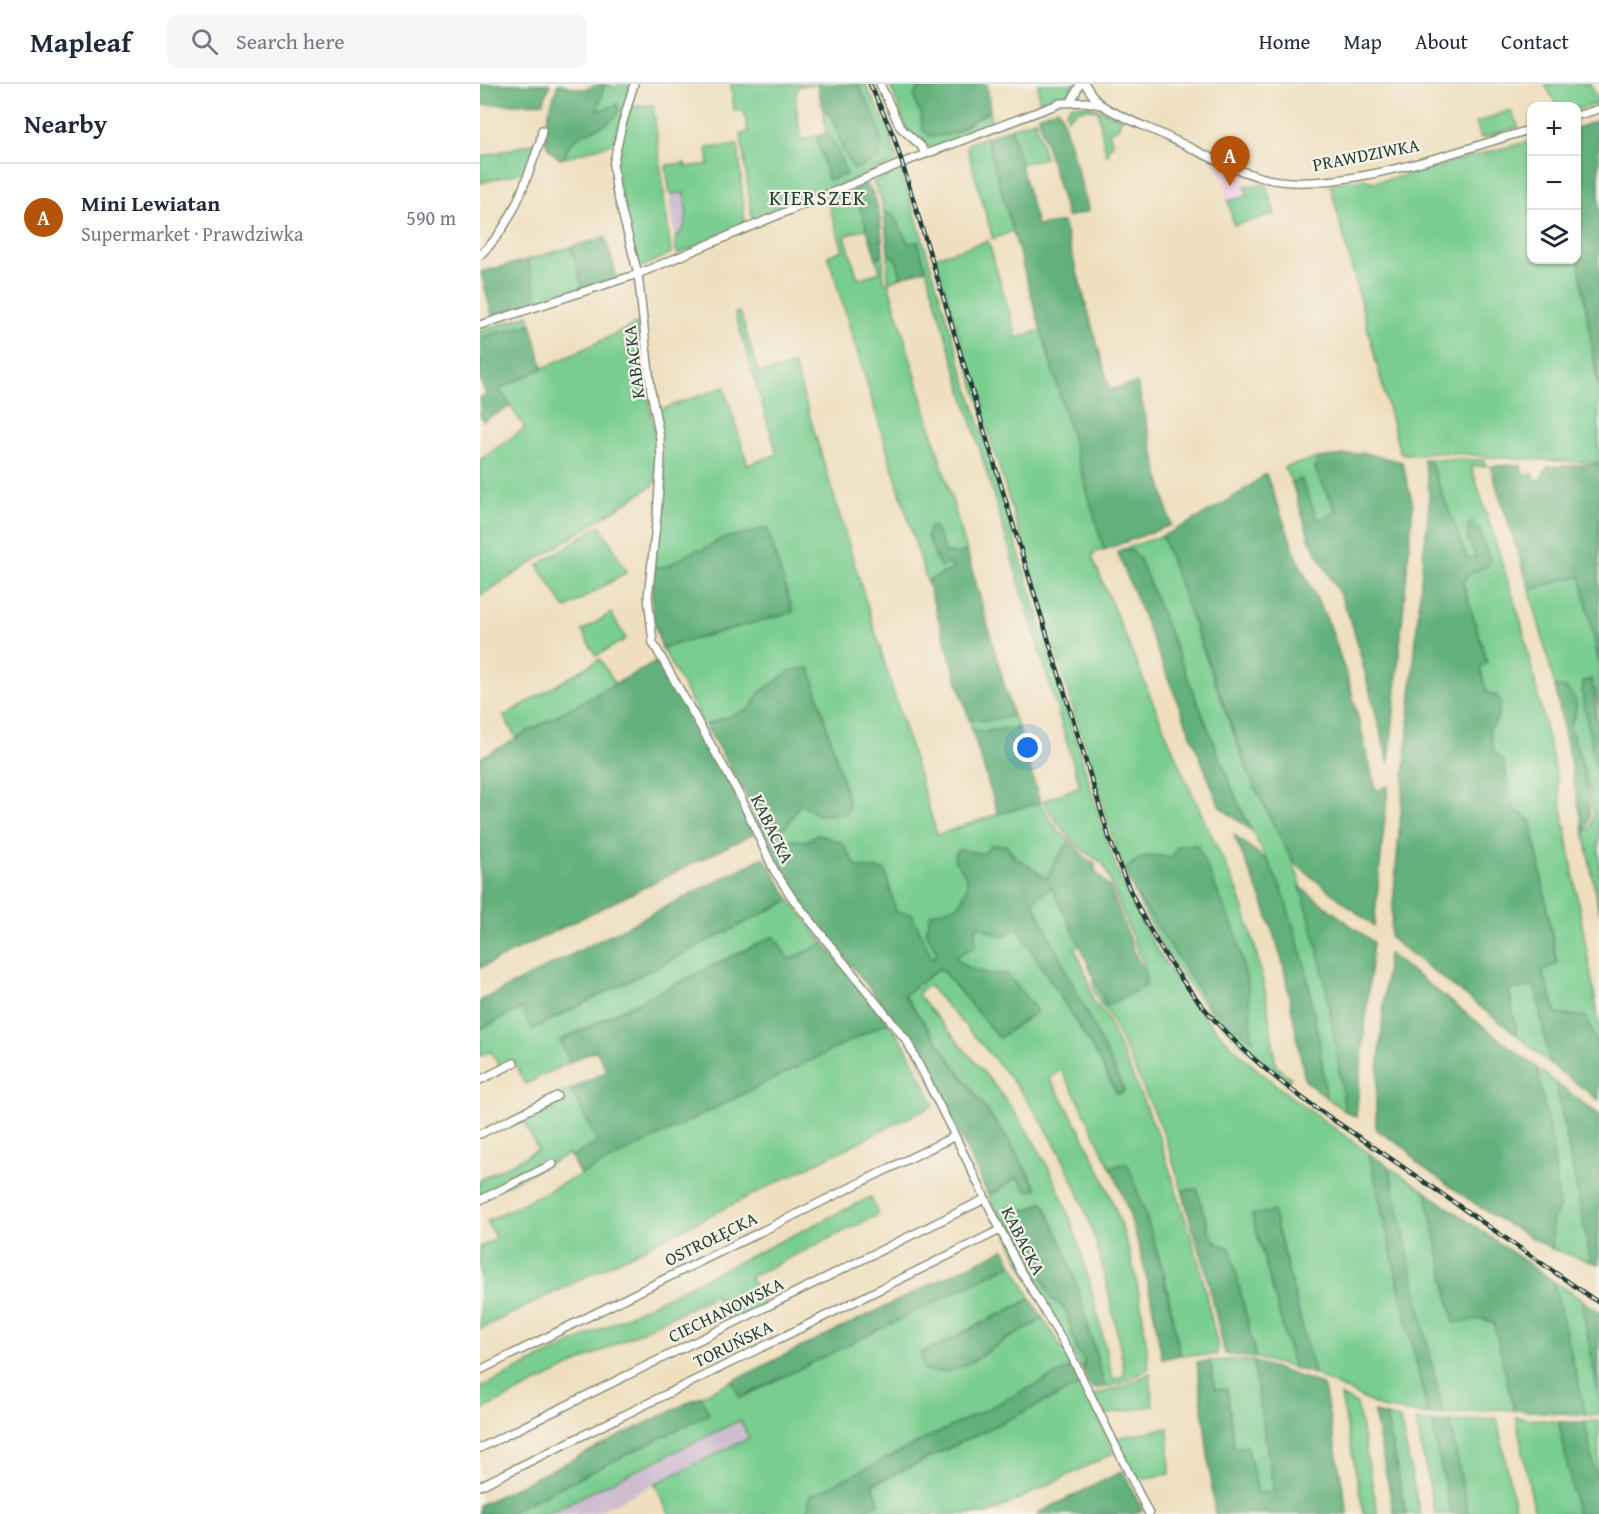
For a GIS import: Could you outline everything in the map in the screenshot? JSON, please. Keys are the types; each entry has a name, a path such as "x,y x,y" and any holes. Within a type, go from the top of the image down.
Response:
{"street":[{"name":"KABACKA","path":"634,84 622,125 614,165 623,222 638,274 651,392 660,438 661,458 648,597 653,643 739,794 774,870 793,899 907,1041 1020,1270 1071,1355 1149,1514"},
{"path":"879,84 900,127 921,146 926,154"},
{"path":"1071,102 1080,84"},
{"name":"PRAWDZIWKA","path":"1085,84 1101,105 1203,153 1259,177 1299,183 1321,182 1418,162 1527,130"},
{"path":"480,326 638,274 926,154 1061,103 1086,102 1101,105"},
{"path":"1581,114 1599,109"},
{"path":"480,255 495,241 510,218 540,142 542,130"},
{"path":"480,1080 514,1063"},
{"path":"480,1134 557,1096"},
{"name":"OSTROŁĘCKA","path":"480,1370 955,1136"},
{"path":"480,1200 553,1164"},
{"name":"CIECHANOWSKA","path":"480,1448 986,1199"},
{"name":"TORUŃSKA","path":"480,1486 1000,1230"}],"shaded area":[{"path":"1217,164 1243,175 1248,196 1228,201"},
{"path":"684,193 687,222 683,232 675,238 670,194"},
{"path":"740,1420 749,1438 593,1514 546,1514"}],"green space":[{"path":"480,84 550,84 543,103 480,105"},
{"path":"558,84 582,89 605,84 597,110 617,104 619,111 607,123 575,140 568,147 564,158 560,159 549,149 545,130"},
{"path":"605,84 617,88 619,84 631,86 614,143 564,158 567,147 606,109 597,110"},
{"path":"731,84 817,84 799,87 796,96 797,112 802,140 817,136 828,180 846,174 835,145 826,133 823,109 831,115 844,152 867,101 857,84 865,84 887,127 898,161 755,220 752,218 741,134 748,132 744,111 734,111"},
{"path":"817,84 857,84 879,129 881,148 879,158 854,170 844,152 831,115 823,109"},
{"path":"890,84 935,84 933,89 926,88 915,102 923,119 970,123 990,111 991,126 932,149 908,132"},
{"path":"935,84 987,84 990,111 956,132 929,136 922,129 921,112 917,108 914,95 920,87 933,89"},
{"path":"1038,84 1075,84 1067,96 1040,107"},
{"path":"1545,84 1590,84 1599,103 1581,109 1581,102 1555,102"},
{"path":"653,105 671,253 642,267 638,266 623,210 615,162 630,107"},
{"path":"1071,105 1086,105 1122,118 1118,128 1109,131 1113,145 1108,147 1109,153 1106,155 1098,111 1082,109 1068,118 1066,112"},
{"path":"1058,109 1089,211 1067,217 1038,116"},
{"path":"1510,110 1519,127 1481,138 1476,123"},
{"path":"1035,120 1045,158 1021,164 1011,128"},
{"path":"1599,120 1599,394 1579,264 1581,126"},
{"path":"1011,128 1037,226 1063,222 1110,390 1137,383 1171,525 1104,550 986,137"},
{"path":"826,133 835,145 847,174 828,180 817,136"},
{"path":"986,137 1013,231 993,239 967,147 968,144"},
{"path":"537,142 527,171 480,183 480,157"},
{"path":"1527,142 1527,264 1579,264 1599,394 1599,463 1430,452 1419,455 1400,453 1330,184 1362,179 1374,182 1432,169"},
{"path":"738,145 745,223 744,221 740,224 740,228 678,254 675,238 686,223 686,206 684,193 670,194 666,167 685,163 686,167 709,164 707,148"},
{"path":"901,169 1110,851 1122,880 1163,960 1197,1008 1217,1031 1270,1080 1369,1153 1428,1415 1382,1408 1314,1374 1279,1234 1252,1215 1294,1368 1256,1358 1230,1248 1216,1243 1209,1231 1197,1189 1182,1190 1163,1131 1109,1014 1097,997 1094,977 1106,1006 1146,986 1144,966 1103,863 1084,851 1069,836 1043,801 1080,786 918,242 909,243 892,214 884,213 881,198 873,182"},
{"path":"864,184 874,195 879,215 883,254 876,258 854,189"},
{"path":"1266,184 1275,214 1234,225 1228,201 1248,196 1245,186"},
{"path":"854,189 867,228 845,236 858,279 880,272 876,258 883,254 884,283 888,282 967,551 958,554 946,553 934,527 927,536 935,551 935,559 949,563 953,569 927,581 828,256 843,250 827,199"},
{"path":"884,213 892,214 909,243 918,242 926,269 901,277 897,261 888,252"},
{"path":"605,237 617,277 583,288 571,247"},
{"path":"988,241 1017,338 1042,330 1104,550 1093,553 1093,559 1183,774 1239,894 1254,943 1266,995 1276,1066 1291,1078 1286,1082 1239,1041 1198,996 1162,946 1147,919 1134,891 1210,1007 1253,1040 1171,858 1158,855 1146,857 1135,862 1125,871 1116,849 935,257"},
{"path":"571,247 583,288 539,301 527,260"},
{"path":"888,252 897,261 901,277 888,282"},
{"path":"527,260 539,301 492,315 481,272"},
{"path":"740,312 759,374 794,365 937,835 998,814 1040,803 1059,832 1070,841 1054,863 1047,879 1022,862 1011,851 983,854 967,874 965,893 961,901 926,931 937,953 932,959 912,915 896,913 885,870 857,867 842,843 790,840 776,849 772,838 787,825 801,803 810,669 792,670 759,693 750,709 705,725 662,648 792,612 721,539 668,566 654,568 663,469 659,410 724,387 748,465 777,454 735,313"},
{"path":"529,315 531,324 480,338 480,331"},
{"path":"643,321 647,392 656,439 655,484 480,596 480,460 525,428 499,389"},
{"path":"531,324 543,368 499,389 511,406 483,421 480,414 480,398 486,395 480,379 480,338"},
{"path":"1363,453 1402,462 1413,505 1389,764 1353,627 1342,599 1310,540 1292,483 1301,479 1318,520 1337,512 1315,470 1318,458"},
{"path":"1318,458 1315,470 1337,512 1317,520 1301,480 1292,483 1284,467"},
{"path":"1423,459 1429,459 1467,558 1476,558 1468,539 1468,525 1472,523 1479,529 1490,559 1487,566 1469,574 1463,583 1487,662 1480,668 1487,692 1494,696 1497,695 1501,702 1495,724 1489,729 1494,752 1503,759 1513,809 1531,820 1557,963 1542,972 1557,1014 1586,1017 1599,1049 1599,1100 1550,1064 1535,986 1509,990 1517,1035 1390,938 1429,508 1428,484"},
{"path":"1429,459 1484,460 1486,466 1471,466 1521,622 1556,774 1599,1022 1599,1051 1586,1017 1557,1014 1541,972 1557,962 1531,820 1513,809 1503,759 1494,752 1489,729 1494,696 1487,692 1479,668 1487,662 1463,583 1469,574 1487,566 1476,559 1467,559"},
{"path":"1599,464 1599,662 1581,577 1564,579 1530,590 1490,466 1521,465 1523,475 1533,474 1538,482 1548,467"},
{"path":"1266,474 1298,560 1330,626 1351,689 1376,791 1388,786 1374,926 1299,867 1291,858 1252,782 1162,536 1216,508"},
{"path":"600,525 627,572 565,609 538,565"},
{"path":"934,527 946,553 958,554 967,551 1013,716 985,721 969,719 927,581 953,569 949,563 941,567 937,560 927,536 929,528"},
{"path":"767,528 793,612 662,648 652,608 654,568 668,566 697,549 701,551 721,539"},
{"path":"1162,536 1241,755 1291,858 1312,919 1326,983 1345,1111 1326,1097 1320,1047 1305,966 1282,890 1239,805 1139,558 1132,551 1124,549"},
{"path":"1124,549 1132,551 1139,558 1251,830 1220,807 1117,551"},
{"path":"1581,577 1599,662 1599,710 1595,689 1582,692 1599,787 1599,912 1584,831 1591,825 1593,816 1590,791 1570,728 1570,723 1576,715 1567,689 1555,686 1530,590 1564,579"},
{"path":"611,613 626,639 596,656 582,631"},
{"path":"600,659 615,684 516,738 504,716"},
{"path":"657,661 731,786 753,834 480,968 480,758"},
{"path":"810,668 849,804 846,814 817,815 801,803 787,825 772,838 776,849 790,840 806,841 818,834 842,843 857,867 885,870 896,912 912,914 932,959 937,953 926,931 930,914 960,905 966,891 966,876 954,860 955,854 960,849 983,854 991,845 1006,845 1014,858 1047,879 1054,863 1070,841 1095,864 1095,871 1110,888 1137,959 1145,972 1146,986 1106,1006 1051,886 1033,902 1124,1090 1117,1094 1096,1054 1018,928 1002,937 981,926 975,929 976,946 955,957 978,972 1007,974 1037,1011 999,1038 940,968 904,995 1008,1140 1037,1189 1027,1191 1017,1177 988,1195 910,1041 796,896 771,858 743,790 705,725 750,709 759,693 792,670"},
{"path":"1591,679 1597,718 1599,787 1582,692 1583,682"},
{"path":"1555,686 1570,692 1576,702 1576,711 1570,727 1589,798 1588,823 1584,831"},
{"path":"1013,716 1018,727 987,731 972,730 969,719 985,721"},
{"path":"1018,727 1040,803 998,814 972,730 987,731"},
{"path":"1234,835 1267,860 1282,890 1305,966 1320,1047 1326,1097 1305,1080 1283,963 1263,902"},
{"path":"1197,845 1236,934 1248,987 1253,1041 1210,1007 1134,891 1125,871 1140,859 1152,856 1171,858 1178,846"},
{"path":"764,857 790,900 532,1029 521,1008 480,1029 480,1001"},
{"path":"1051,886 1080,945 1075,948 1088,979 1093,1002 1106,1016 1159,1137 1198,1259 1218,1348 1216,1355 1180,1355 1164,1272 1127,1163 1111,1169 1081,1105 1061,1070 1049,1078 1065,1103 1105,1184 1126,1241 1143,1316 1149,1368 1126,1382 1105,1387 1076,1283 1063,1246 1043,1202 1022,1211 1014,1207 1005,1209 1025,1252 1035,1257 1051,1298 1066,1310 1077,1351 1084,1360 1083,1371 1023,1268 988,1195 1017,1177 1027,1191 1037,1188 1008,1140 904,995 940,968 999,1038 1036,1011 1007,974 978,972 965,966 955,957 975,929 982,926 992,933 1018,928 1096,1054 1117,1094 1124,1091 1033,902","holes":["929,986 1016,1085 1059,1151 1072,1177 1093,1232 1108,1289 1124,1376 1113,1379 1076,1236 1055,1181 1029,1133 1000,1092 918,995 924,987"]},
{"path":"1300,887 1373,942 1356,1117 1345,1111 1333,1026 1322,970"},
{"path":"790,900 824,943 788,960 774,936 560,1040 570,1062 525,1084 514,1061 500,1068 491,1051 480,1056 480,1029 522,1008 533,1029"},
{"path":"774,936 789,960 824,943 888,1022 580,1175 571,1157 598,1143 571,1089 607,1071 596,1050 570,1062 560,1041"},
{"path":"1388,953 1537,1068 1553,1151 1559,1209 1552,1221 1552,1249 1495,1217 1449,1186 1417,1163 1408,1150 1376,1129 1376,1098"},
{"path":"1535,986 1550,1064 1517,1035 1509,989"},
{"path":"888,1022 904,1044 934,1105 480,1329 480,1247 496,1239 487,1221"},
{"path":"1537,1068 1556,1083 1591,1262 1552,1249 1552,1221"},
{"path":"1556,1083 1599,1115 1599,1264 1591,1262"},
{"path":"571,1089 598,1143 571,1157 569,1154 480,1198 480,1180 538,1150 522,1117 562,1098 561,1094"},
{"path":"1369,1153 1389,1167 1443,1415 1428,1415"},
{"path":"1127,1163 1158,1258 1180,1355 1162,1359 1137,1238 1111,1167"},
{"path":"1389,1167 1426,1192 1454,1322 1484,1319 1494,1324 1514,1410 1494,1409 1443,1415"},
{"path":"1197,1189 1209,1231 1216,1243 1230,1248 1256,1358 1225,1354 1203,1259 1182,1190"},
{"path":"1426,1192 1553,1281 1586,1415 1514,1410 1494,1324 1484,1319 1454,1323"},
{"path":"871,1197 878,1215 750,1277 765,1304 729,1322 715,1295 480,1411 480,1388"},
{"path":"1043,1202 1063,1246 1076,1283 1105,1387 1093,1389 1088,1382 1084,1372 1084,1360 1077,1351 1066,1310 1051,1298 1035,1257 1025,1252 1005,1209 1014,1207 1022,1211"},
{"path":"1273,1211 1314,1374 1294,1368 1252,1215"},
{"path":"1004,1249 1012,1264 740,1398 732,1381"},
{"path":"1012,1264 1031,1299 921,1353 974,1361 1043,1319 1074,1366 811,1496 808,1505 810,1514 669,1514 655,1484 749,1438 740,1420 546,1514 506,1514 709,1414 701,1396 732,1381 741,1398"},
{"path":"1553,1281 1581,1299 1599,1399 1599,1415 1586,1415"},
{"path":"1031,1299 1043,1319 965,1365 945,1372 924,1369 921,1354"},
{"path":"1581,1299 1599,1312 1599,1399"},
{"path":"1210,1361 1253,1361 1274,1491 1258,1493 1247,1447 1234,1448 1227,1390 1215,1389"},
{"path":"1210,1361 1215,1389 1227,1389 1234,1448 1247,1446 1258,1493 1274,1491 1253,1361 1321,1384 1324,1388 1348,1514 1215,1514 1197,1362"},
{"path":"1074,1366 1082,1384 873,1484 879,1503 856,1514 810,1514 808,1505 810,1496"},
{"path":"1150,1373 1153,1406 1104,1415 1095,1397 1096,1394 1126,1386"},
{"path":"1082,1384 1114,1453 988,1514 856,1514 879,1503 873,1485"},
{"path":"701,1396 709,1414 506,1514 480,1514 480,1505"},
{"path":"1341,1396 1357,1404 1378,1514 1364,1514"},
{"path":"1374,1412 1386,1416 1406,1514 1394,1514"},
{"path":"1386,1416 1400,1419 1420,1514 1406,1514"},
{"path":"1516,1417 1559,1422 1577,1514 1535,1514"},
{"path":"1497,1418 1516,1514 1468,1514 1450,1422"},
{"path":"1416,1421 1432,1423 1451,1514 1435,1514"},
{"path":"1599,1421 1599,1493 1585,1422"},
{"path":"1450,1422 1468,1514 1451,1514 1432,1423"},
{"path":"1559,1422 1585,1422 1599,1493 1599,1514 1577,1514"},
{"path":"1168,1428 1170,1474 1134,1480 1115,1438"},
{"path":"1123,1471 1142,1510 1133,1514 1036,1514"}],"railway":[{"path":"870,84 894,137 1110,840 1135,901 1150,930 1167,958 1206,1011 1270,1073 1325,1114 1599,1303"}],"place":[{"name":"Mini Lewiatan","path":"1230,186"}],"district":[{"name":"KIERSZEK","path":"818,198"}]}
